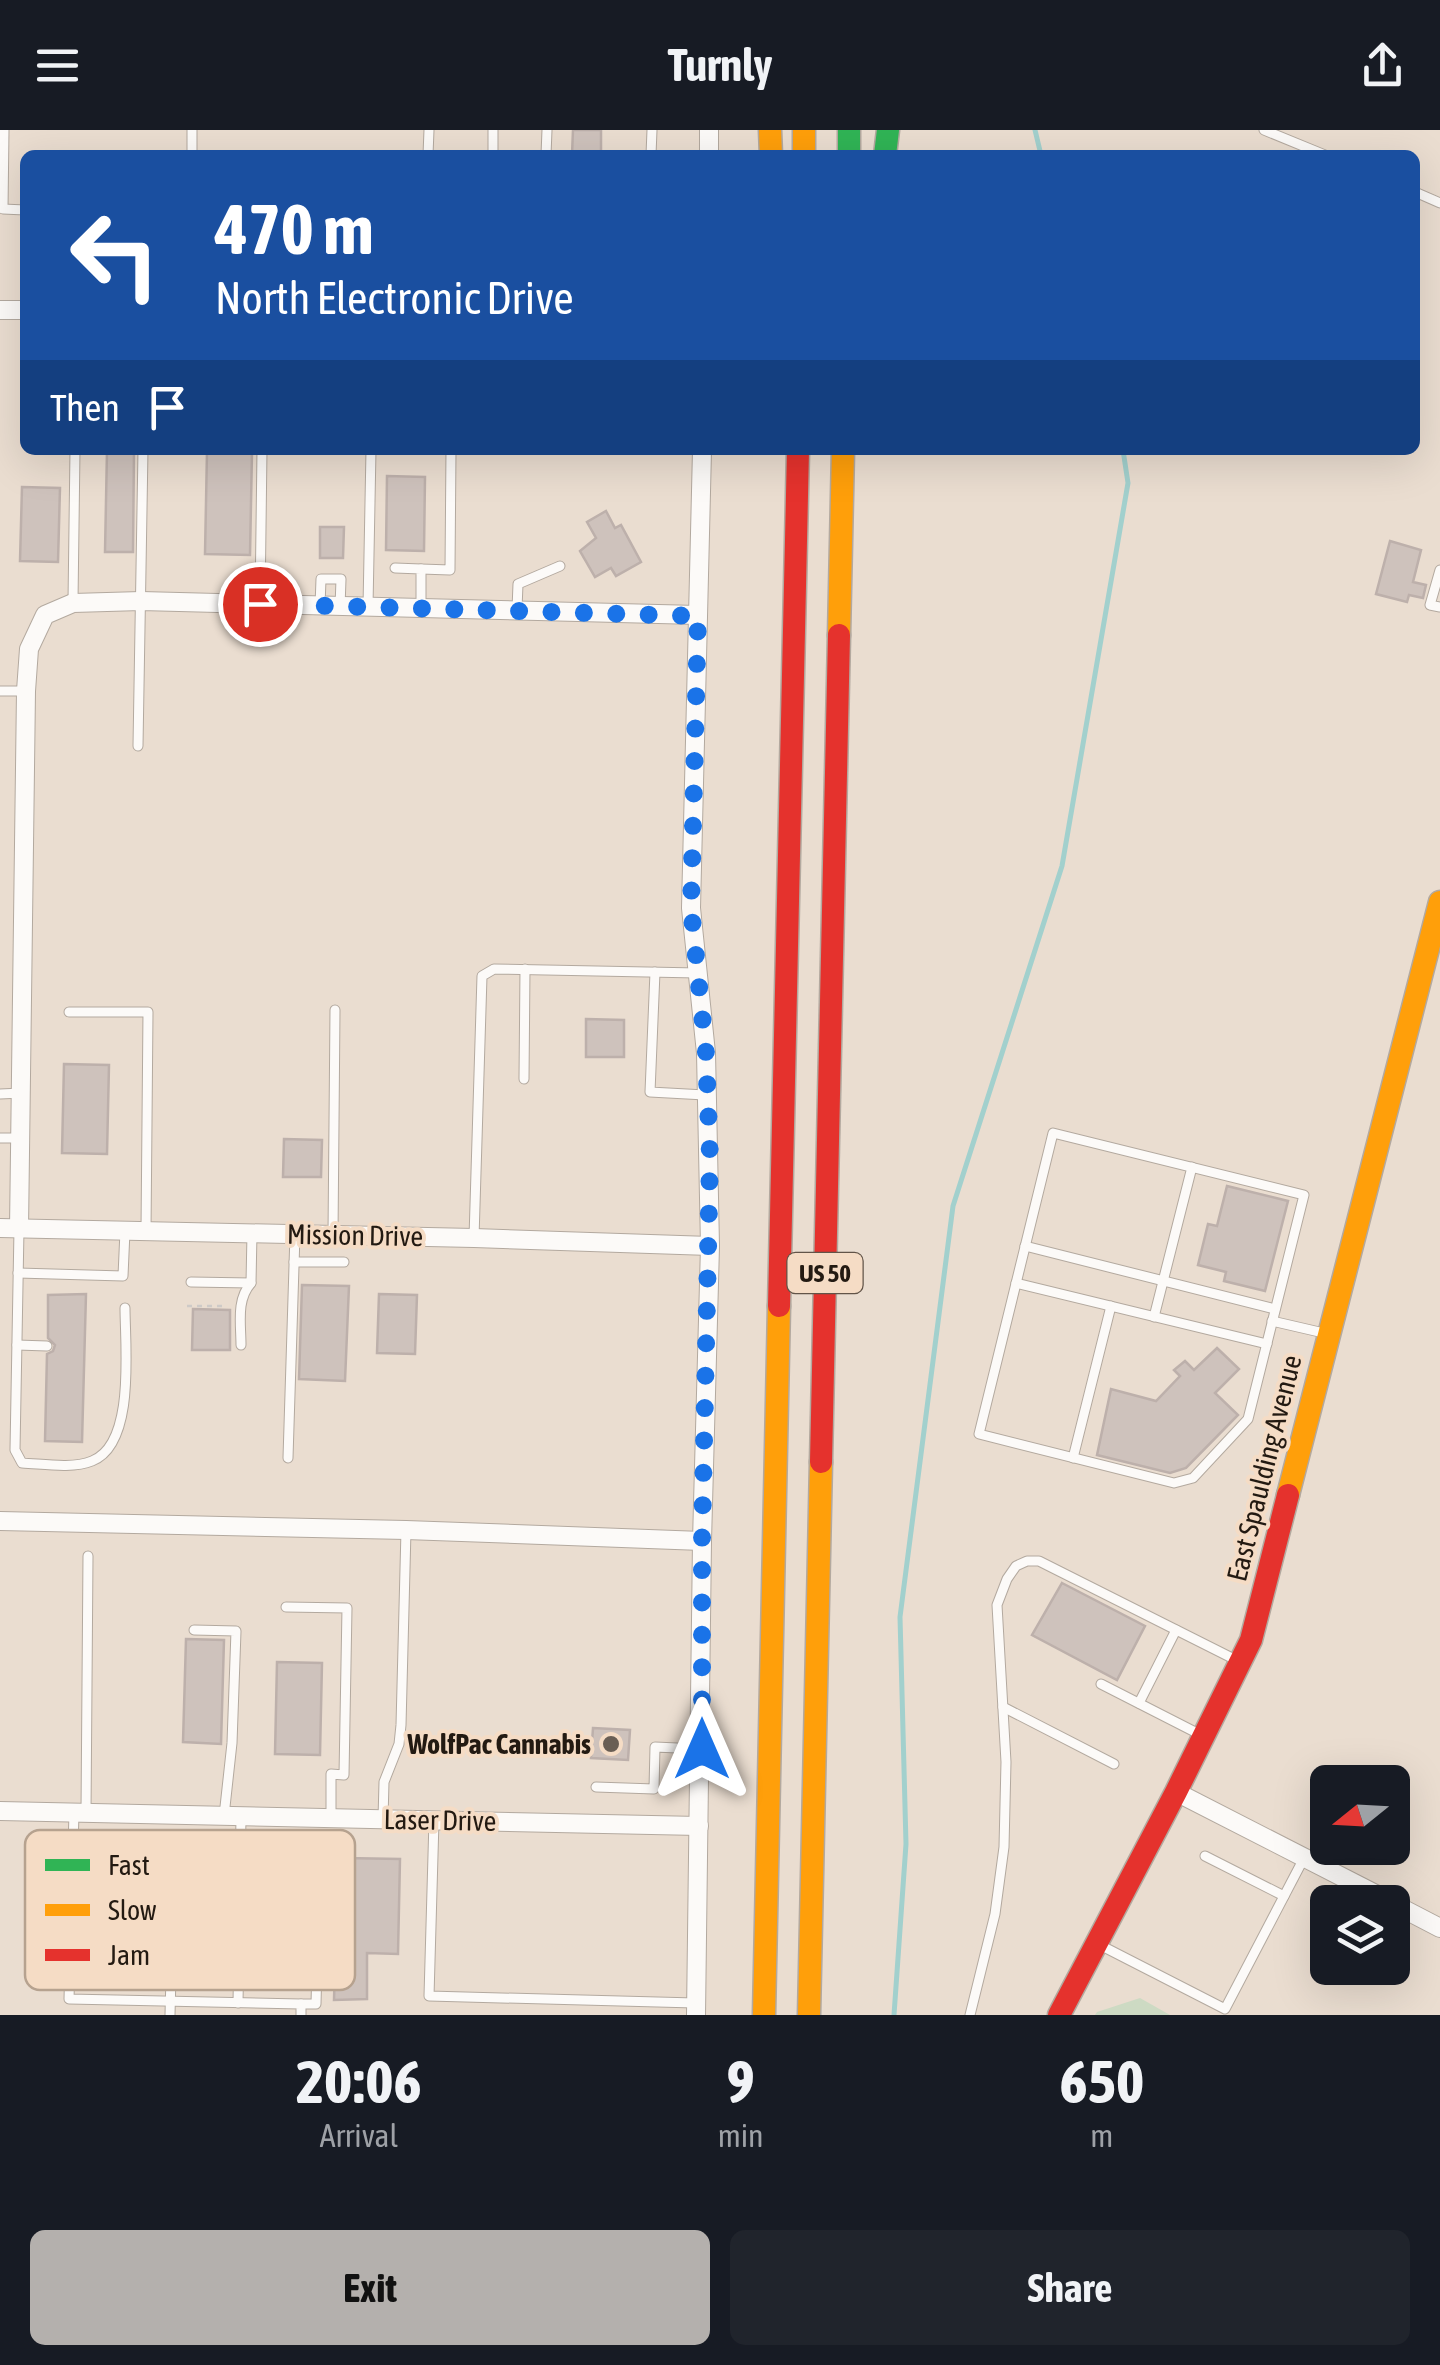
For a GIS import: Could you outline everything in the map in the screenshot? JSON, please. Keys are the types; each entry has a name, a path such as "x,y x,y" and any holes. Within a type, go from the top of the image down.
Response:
{"main road":[{"path":"788,455 795,564"},
{"name":"US 50","path":"764,2015 798,455"},
{"name":"US 50","path":"809,2015 843,455"},
{"path":"841,530 850,455"},
{"name":"East Spaulding Avenue","path":"1059,2015 1251,1640 1440,902"}],"street":[{"path":"696,2009 710,1246 708,1095 691,908 702,455"},
{"path":"9,1229 21,1138 26,691 29,649 45,615 73,604 141,601 698,616"},
{"name":"Mission Drive","path":"9,1229 710,1246"},
{"path":"0,1521 702,1540"},
{"path":"1176,1792 1357,1885"},
{"name":"Laser Drive","path":"0,1811 699,1826"},
{"path":"1410,1912 1440,1928"}],"lane":[{"path":"4,130 3,209 20,210"},
{"path":"1264,130 1313,150"},
{"path":"73,604 75,455"},
{"path":"138,746 143,455"},
{"path":"260,604 262,455"},
{"path":"368,608 371,455"},
{"path":"394,568 450,570 452,455"},
{"path":"517,612 518,584 560,566"},
{"path":"421,609 422,569"},
{"path":"1440,570 1430,605 1440,607"},
{"path":"320,606 321,578 341,579 340,607"},
{"path":"0,691 26,691"},
{"path":"524,1079 525,970"},
{"path":"474,1238 480,987 487,971 698,972"},
{"path":"654,972 650,1092 708,1095"},
{"path":"333,1235 334,1010"},
{"path":"69,1012 148,1012 146,1231"},
{"path":"0,1094 22,1094"},
{"path":"1053,1133 1192,1168 1304,1195 1248,1419 1192,1478 1174,1483 979,1434 1053,1133"},
{"path":"0,1138 21,1138"},
{"path":"1154,1317 1192,1168"},
{"path":"9,1229 18,1273 17,1456 22,1463 81,1464 97,1460 120,1429 125,1308"},
{"path":"18,1273 123,1276 125,1231"},
{"path":"241,1346 241,1306 242,1296 251,1283 252,1233"},
{"path":"288,1458 294,1234"},
{"path":"1025,1246 1276,1309"},
{"path":"294,1262 344,1262"},
{"path":"191,1282 251,1283"},
{"path":"1016,1283 1266,1344"},
{"path":"1073,1458 1111,1306"},
{"path":"1272,1321 1329,1334"},
{"path":"17,1345 48,1346"},
{"path":"383,1819 384,1782 399,1744 401,1725 406,1530"},
{"path":"79,1830 88,1556"},
{"path":"970,2015 1001,1881 1006,1762 998,1606 1016,1566 1027,1561 1039,1562 1240,1662"},
{"path":"286,1607 347,1608 344,1774 331,1774 331,1818"},
{"path":"194,1630 236,1631 233,1830"},
{"path":"1139,1703 1176,1630"},
{"path":"1101,1684 1204,1736"},
{"path":"1003,1707 1114,1764"},
{"path":"596,1787 654,1789 655,1747 702,1749"},
{"path":"434,1820 429,1996 696,2009"},
{"path":"1205,1856 1284,1896"},
{"path":"1096,1943 1225,2010 1304,1858"},
{"path":"70,1990 69,1999 238,2002 301,2010 316,2004 316,1990"},
{"path":"170,1990 170,2015"},
{"path":"238,1990 238,2002"}],"path":[{"path":"187,1306 241,1306"}],"green space":[{"path":"1140,1998 1170,2015 1095,2015 1097,2012"}],"building":[{"path":"573,130 601,130 601,150 572,150"},
{"path":"107,455 134,455 133,552 105,552"},
{"path":"207,455 252,455 250,555 205,554"},
{"path":"387,476 425,477 424,551 386,550"},
{"path":"22,487 60,488 58,562 20,561"},
{"path":"606,511 615,528 621,525 641,562 616,576 611,568 595,577 580,551 596,538 587,522"},
{"path":"320,527 344,527 343,558 320,558"},
{"path":"1390,541 1421,550 1413,582 1426,585 1423,598 1409,595 1407,602 1376,594"},
{"path":"586,1019 624,1020 624,1057 586,1057"},
{"path":"64,1064 109,1065 107,1154 62,1153"},
{"path":"284,1139 322,1140 321,1177 283,1177"},
{"path":"1227,1186 1288,1201 1265,1291 1224,1281 1226,1272 1198,1265 1208,1224 1217,1226"},
{"path":"302,1285 349,1286 345,1381 299,1379"},
{"path":"86,1294 82,1442 45,1441 47,1354 55,1345 48,1338 48,1295"},
{"path":"379,1294 417,1295 415,1354 377,1353"},
{"path":"193,1309 230,1310 230,1350 192,1350"},
{"path":"1217,1348 1239,1369 1215,1393 1238,1415 1186,1468 1170,1473 1097,1455 1111,1389 1156,1401 1180,1376 1174,1370 1185,1361 1194,1370"},
{"path":"1062,1583 1145,1626 1117,1680 1032,1635"},
{"path":"186,1639 224,1640 221,1744 183,1742"},
{"path":"277,1662 322,1663 320,1755 275,1754"},
{"name":"WolfPac Cannabis","path":"593,1728 630,1730 628,1760 591,1758"},
{"path":"355,1858 400,1859 398,1954 367,1953 367,1999 334,2000 334,1990 355,1990"}],"waterway":[{"path":"1035,130 1040,150"},
{"path":"894,2015 906,1844 900,1617 953,1206 1062,866 1128,483 1124,455"}],"traffic: fast":[{"path":"849,130 849,150"},
{"path":"886,150 888,130"}],"traffic: slow":[{"path":"770,130 771,150"},
{"path":"804,130 804,150"},
{"path":"839,635 843,455"},
{"path":"1288,1495 1440,902"},
{"path":"764,2015 779,1306"},
{"path":"809,2015 821,1462"}],"traffic: jam":[{"path":"779,1306 798,455"},
{"path":"821,1462 839,635"},
{"path":"1059,2015 1251,1640 1288,1495"}],"place":[{"name":"WolfPac Cannabis","path":"611,1744"}],"route":[{"path":"260,604 698,616 691,908 706,1053 710,1157 702,1749"}]}
